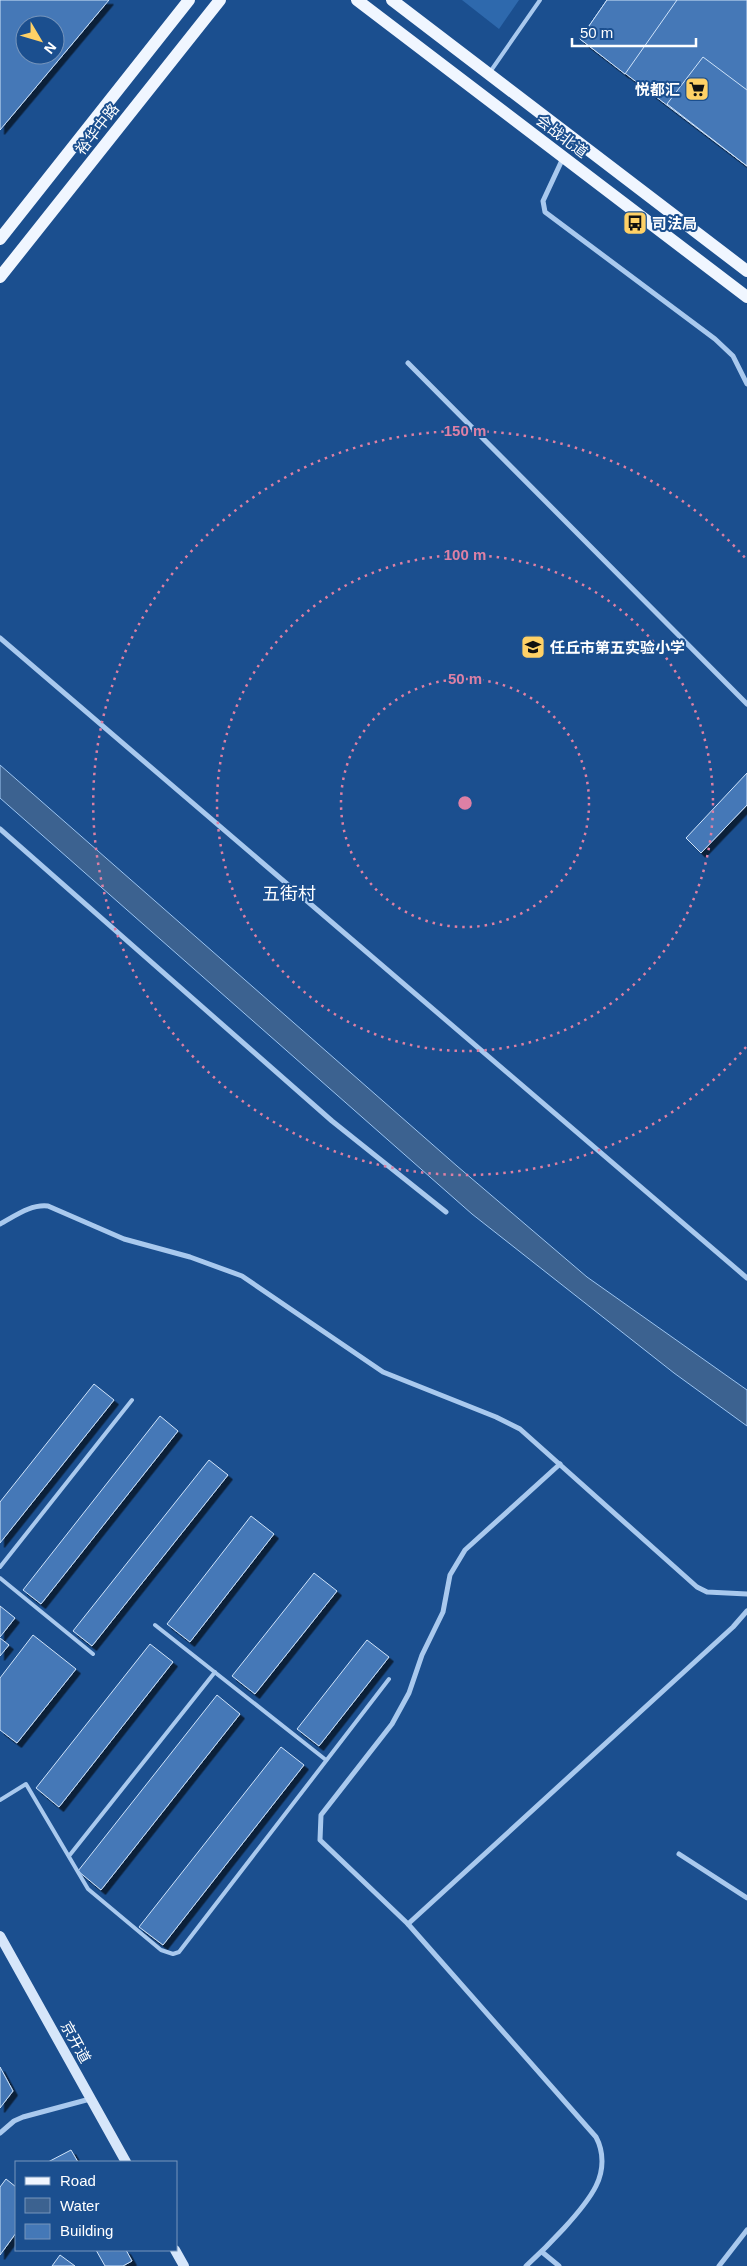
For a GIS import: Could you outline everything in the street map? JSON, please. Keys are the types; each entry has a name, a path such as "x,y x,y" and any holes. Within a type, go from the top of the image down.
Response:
{"main road":[{"name":"裕华中路","path":"0,239 189,0"},
{"name":"裕华中路","path":"0,277 220,0"},
{"name":"会战北道","path":"358,0 747,298"},
{"name":"会战北道","path":"392,0 747,271"},
{"name":"京开道","path":"0,1936 125,2161"},
{"path":"176,2251 184,2266"}],"street":[{"path":"563,157 543,201 545,212 734,356 747,384"},
{"path":"408,363 747,704"},
{"path":"0,638 747,1278"},
{"path":"0,829 332,1121 446,1212"},
{"path":"0,1224 16,1214 40,1205 48,1206 124,1238 190,1257 242,1276 383,1372 520,1429 697,1587 708,1592 747,1594"},
{"path":"526,2266 542,2252 596,2186 601,2169 602,2149 596,2137 408,1924 320,1840 321,1815 392,1724 409,1693 422,1655 443,1612 450,1575 465,1550 560,1464"},
{"path":"408,1924 733,1627 747,1611"},
{"path":"679,1854 747,1898"},
{"path":"0,2133 22,2117 91,2099"},
{"path":"719,2266 747,2230"},
{"path":"542,2252 559,2266"}],"lane":[{"path":"489,74 540,0"},
{"path":"0,1567 132,1400"},
{"path":"0,1578 93,1654"},
{"path":"155,1624 326,1760"},
{"path":"69,1856 215,1672"},
{"path":"0,1800 26,1784 88,1889 161,1950 173,1954 179,1952 389,1679"}],"shaded area":[{"path":"462,0 519,0 499,29"}],"water":[{"path":"0,765 457,1166 587,1277 747,1390 747,1426 674,1373 472,1214 0,798"}],"building":[{"path":"0,0 109,0 65,52 65,15 15,15 15,65 54,65 0,130"},
{"name":"悦都汇","path":"607,0 747,0 747,166 580,39"},
{"path":"607,0 677,0 625,74 580,39"},
{"path":"703,57 747,90 747,166 667,104"},
{"path":"747,773 747,805 701,853 686,838"},
{"path":"94,1384 114,1400 0,1543 0,1502"},
{"path":"160,1416 178,1431 41,1604 23,1590"},
{"path":"209,1460 228,1475 92,1646 73,1631"},
{"path":"251,1516 274,1534 190,1642 167,1624"},
{"path":"314,1573 337,1591 255,1694 232,1676"},
{"path":"0,1606 15,1618 0,1637"},
{"path":"33,1635 76,1669 17,1743 0,1730 0,1678"},
{"path":"0,1638 9,1645 0,1656"},
{"path":"367,1640 389,1657 319,1746 297,1729"},
{"path":"150,1644 173,1662 59,1807 36,1788"},
{"path":"217,1695 240,1714 101,1890 78,1871"},
{"path":"281,1747 304,1765 163,1945 139,1927"},
{"path":"0,2067 13,2091 0,2108"},
{"path":"71,2150 77,2161 50,2161"},
{"path":"6,2179 15,2186 15,2234 0,2255 0,2187"},
{"path":"97,2251 127,2251 132,2261 123,2266 105,2266"},
{"path":"60,2255 75,2266 52,2266"}],"place":[{"name":"悦都汇","path":"697,89"},
{"name":"司法局","path":"635,223"},
{"name":"任丘市第五实验小学","path":"533,647"}],"district":[{"name":"五街村","path":"289,894"}]}
